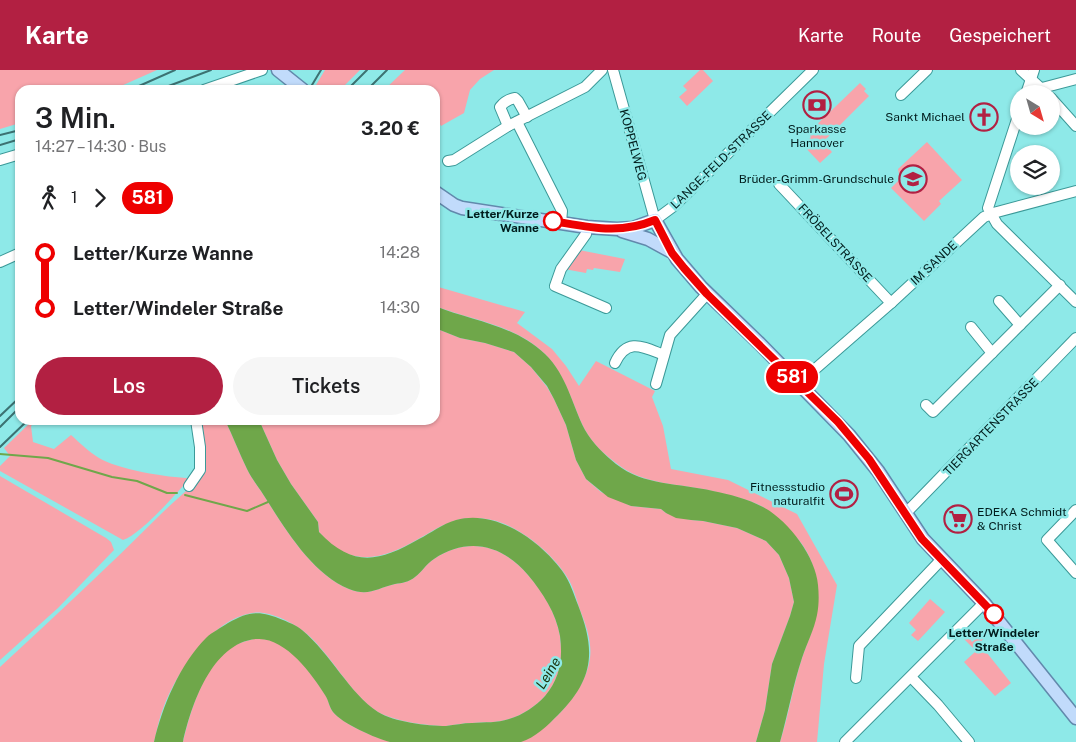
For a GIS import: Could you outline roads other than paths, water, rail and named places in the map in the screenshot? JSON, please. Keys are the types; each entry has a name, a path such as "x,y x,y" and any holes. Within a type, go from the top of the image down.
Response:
{"main road":[{"path":"278,70 298,85"},
{"path":"440,199 462,208 617,229 648,239 672,253"},
{"path":"655,220 672,253 707,294 849,435 873,465 922,539 984,603 1076,718"},
{"name":"LANGE-FELD-STRASSE","path":"617,229 633,228 655,220"}],"street":[{"path":"218,85 262,70"},
{"path":"448,160 454,160 513,124 585,87 602,70"},
{"name":"KOPPELWEG","path":"614,70 655,220"},
{"name":"LANGE-FELD-STRASSE","path":"655,220 674,206 813,70"},
{"path":"900,95 927,70"},
{"path":"1022,70 1033,75"},
{"path":"1060,85 1076,79"},
{"path":"526,117 515,98 503,103 500,107 500,110 513,124 562,211 561,222"},
{"path":"1060,108 1076,126"},
{"path":"1011,135 988,203 988,208 997,224 1076,302"},
{"path":"0,160 15,156"},
{"name":"FRÖBELSTRASSE","path":"779,184 891,303"},
{"path":"991,214 1076,191"},
{"name":"IM SANDE","path":"798,384 891,303 980,220 991,214"},
{"path":"587,226 586,234 561,268 555,286 606,308"},
{"path":"0,262 15,255"},
{"path":"926,405 933,412 1060,285"},
{"path":"656,384 670,335 707,294"},
{"path":"999,301 1020,325"},
{"path":"971,326 992,353"},
{"name":"TIERGARTENSTRASSE","path":"905,514 1076,338"},
{"path":"615,363 622,351 635,346 664,355"},
{"path":"189,486 200,470 200,447 197,425"},
{"path":"1076,510 1047,540 1076,573"},
{"path":"856,678 860,646 941,560"},
{"path":"845,742 984,603"},
{"path":"911,677 943,710 969,742"}],"waterway":[{"path":"0,454 48,458 112,477 137,481 167,493 177,493"},
{"path":"185,495 247,511 268,502"}],"railway":[{"path":"141,85 175,70"},
{"path":"171,85 211,70"},
{"path":"312,85 321,70"},
{"path":"352,85 367,70"},
{"path":"372,85 387,70"},
{"path":"0,135 15,131"},
{"path":"0,145 15,140"},
{"path":"0,416 15,402"},
{"path":"0,427 15,412"},
{"path":"0,447 23,425"}],"place":[{"name":"Sparkasse Hannover","path":"817,105"},
{"name":"Sankt Michael","path":"984,117"},
{"name":"Brüder-Grimm-Grundschule","path":"913,179"},
{"name":"Letter/Kurze Wanne","path":"553,221"},
{"name":"Fitnessstudio naturalfit","path":"844,494"},
{"name":"EDEKA Schmidt & Christ","path":"958,519"},
{"name":"Letter/Windeler Straße","path":"994,614"}],"water label":[{"name":"Leine","path":"548,673"}]}
